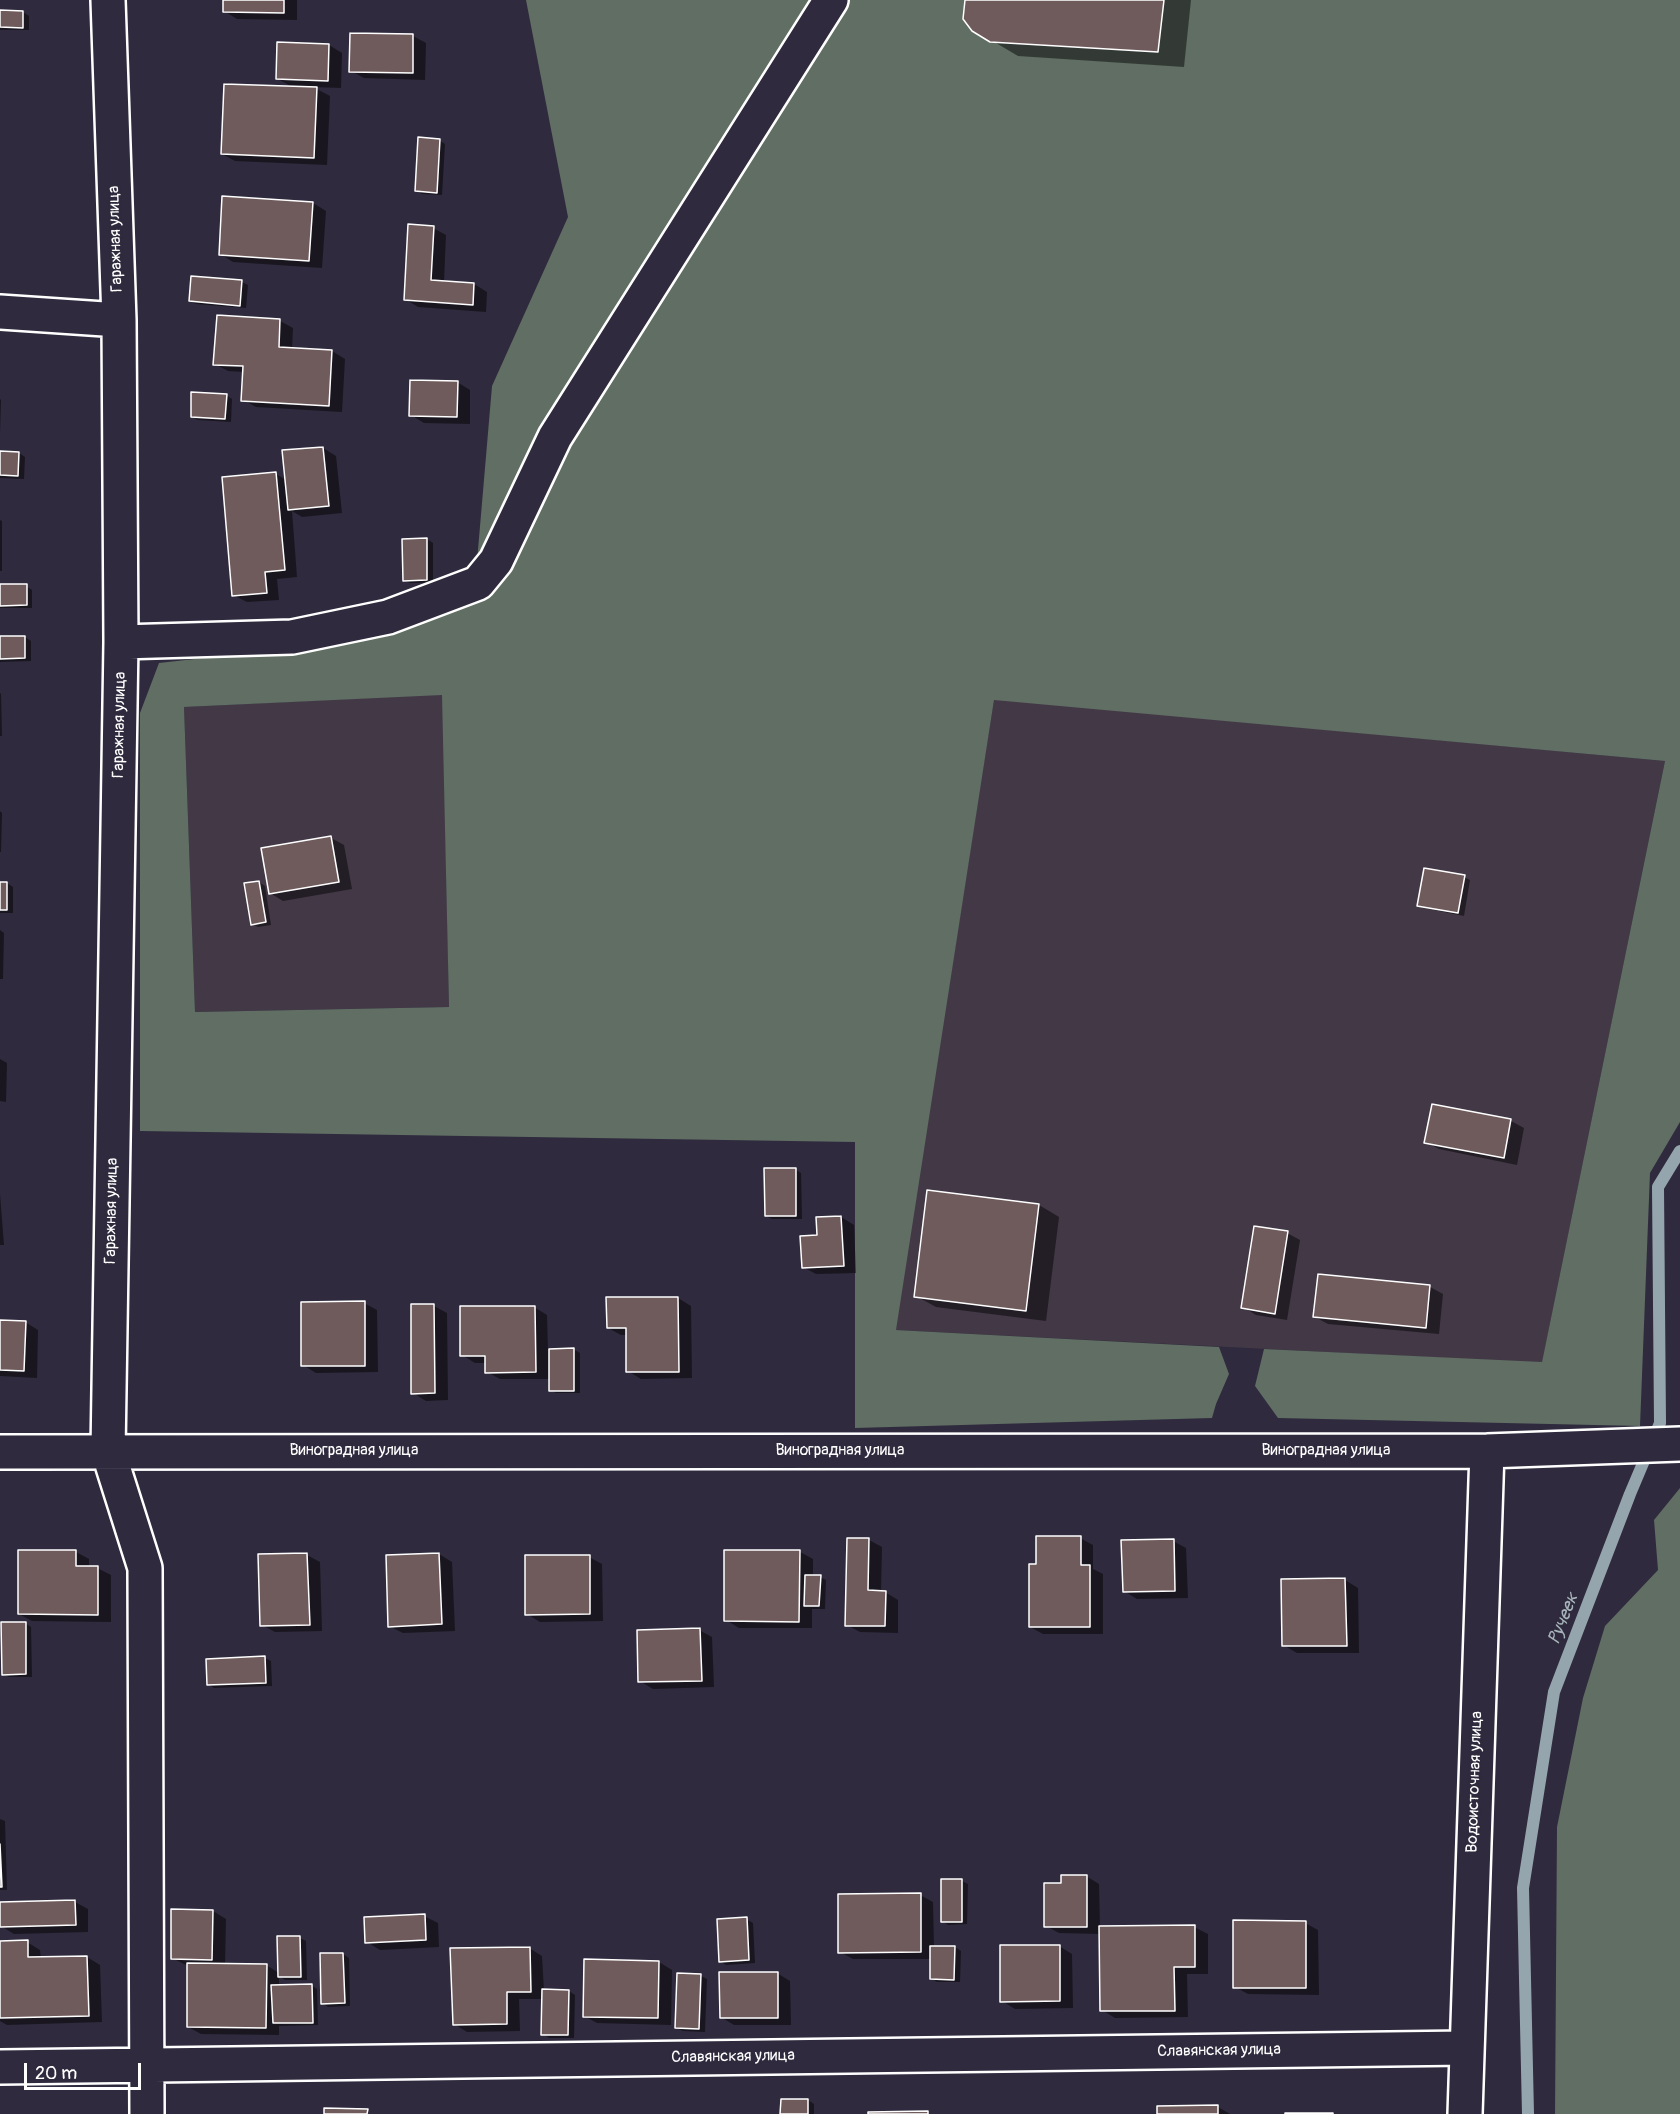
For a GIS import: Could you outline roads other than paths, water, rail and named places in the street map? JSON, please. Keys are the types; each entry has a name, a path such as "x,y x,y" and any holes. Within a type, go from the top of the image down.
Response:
{"street":[{"name":"Гаражная улица","path":"108,0 119,320 121,642 108,1451 145,1568 147,2114"},
{"path":"121,642 292,638 388,617 478,583 496,561 555,437 831,0"},
{"path":"0,312 119,320"},
{"name":"Виноградная улица","path":"0,1452 1487,1451 1680,1444"},
{"name":"Водоисточная улица","path":"1465,2114 1487,1451"},
{"name":"Славянская улица","path":"0,2067 1466,2048"}],"waterway":[{"name":"Ручеек","path":"1528,2114 1523,1888 1554,1692 1630,1494 1660,1423 1658,1187 1680,1151"}]}
